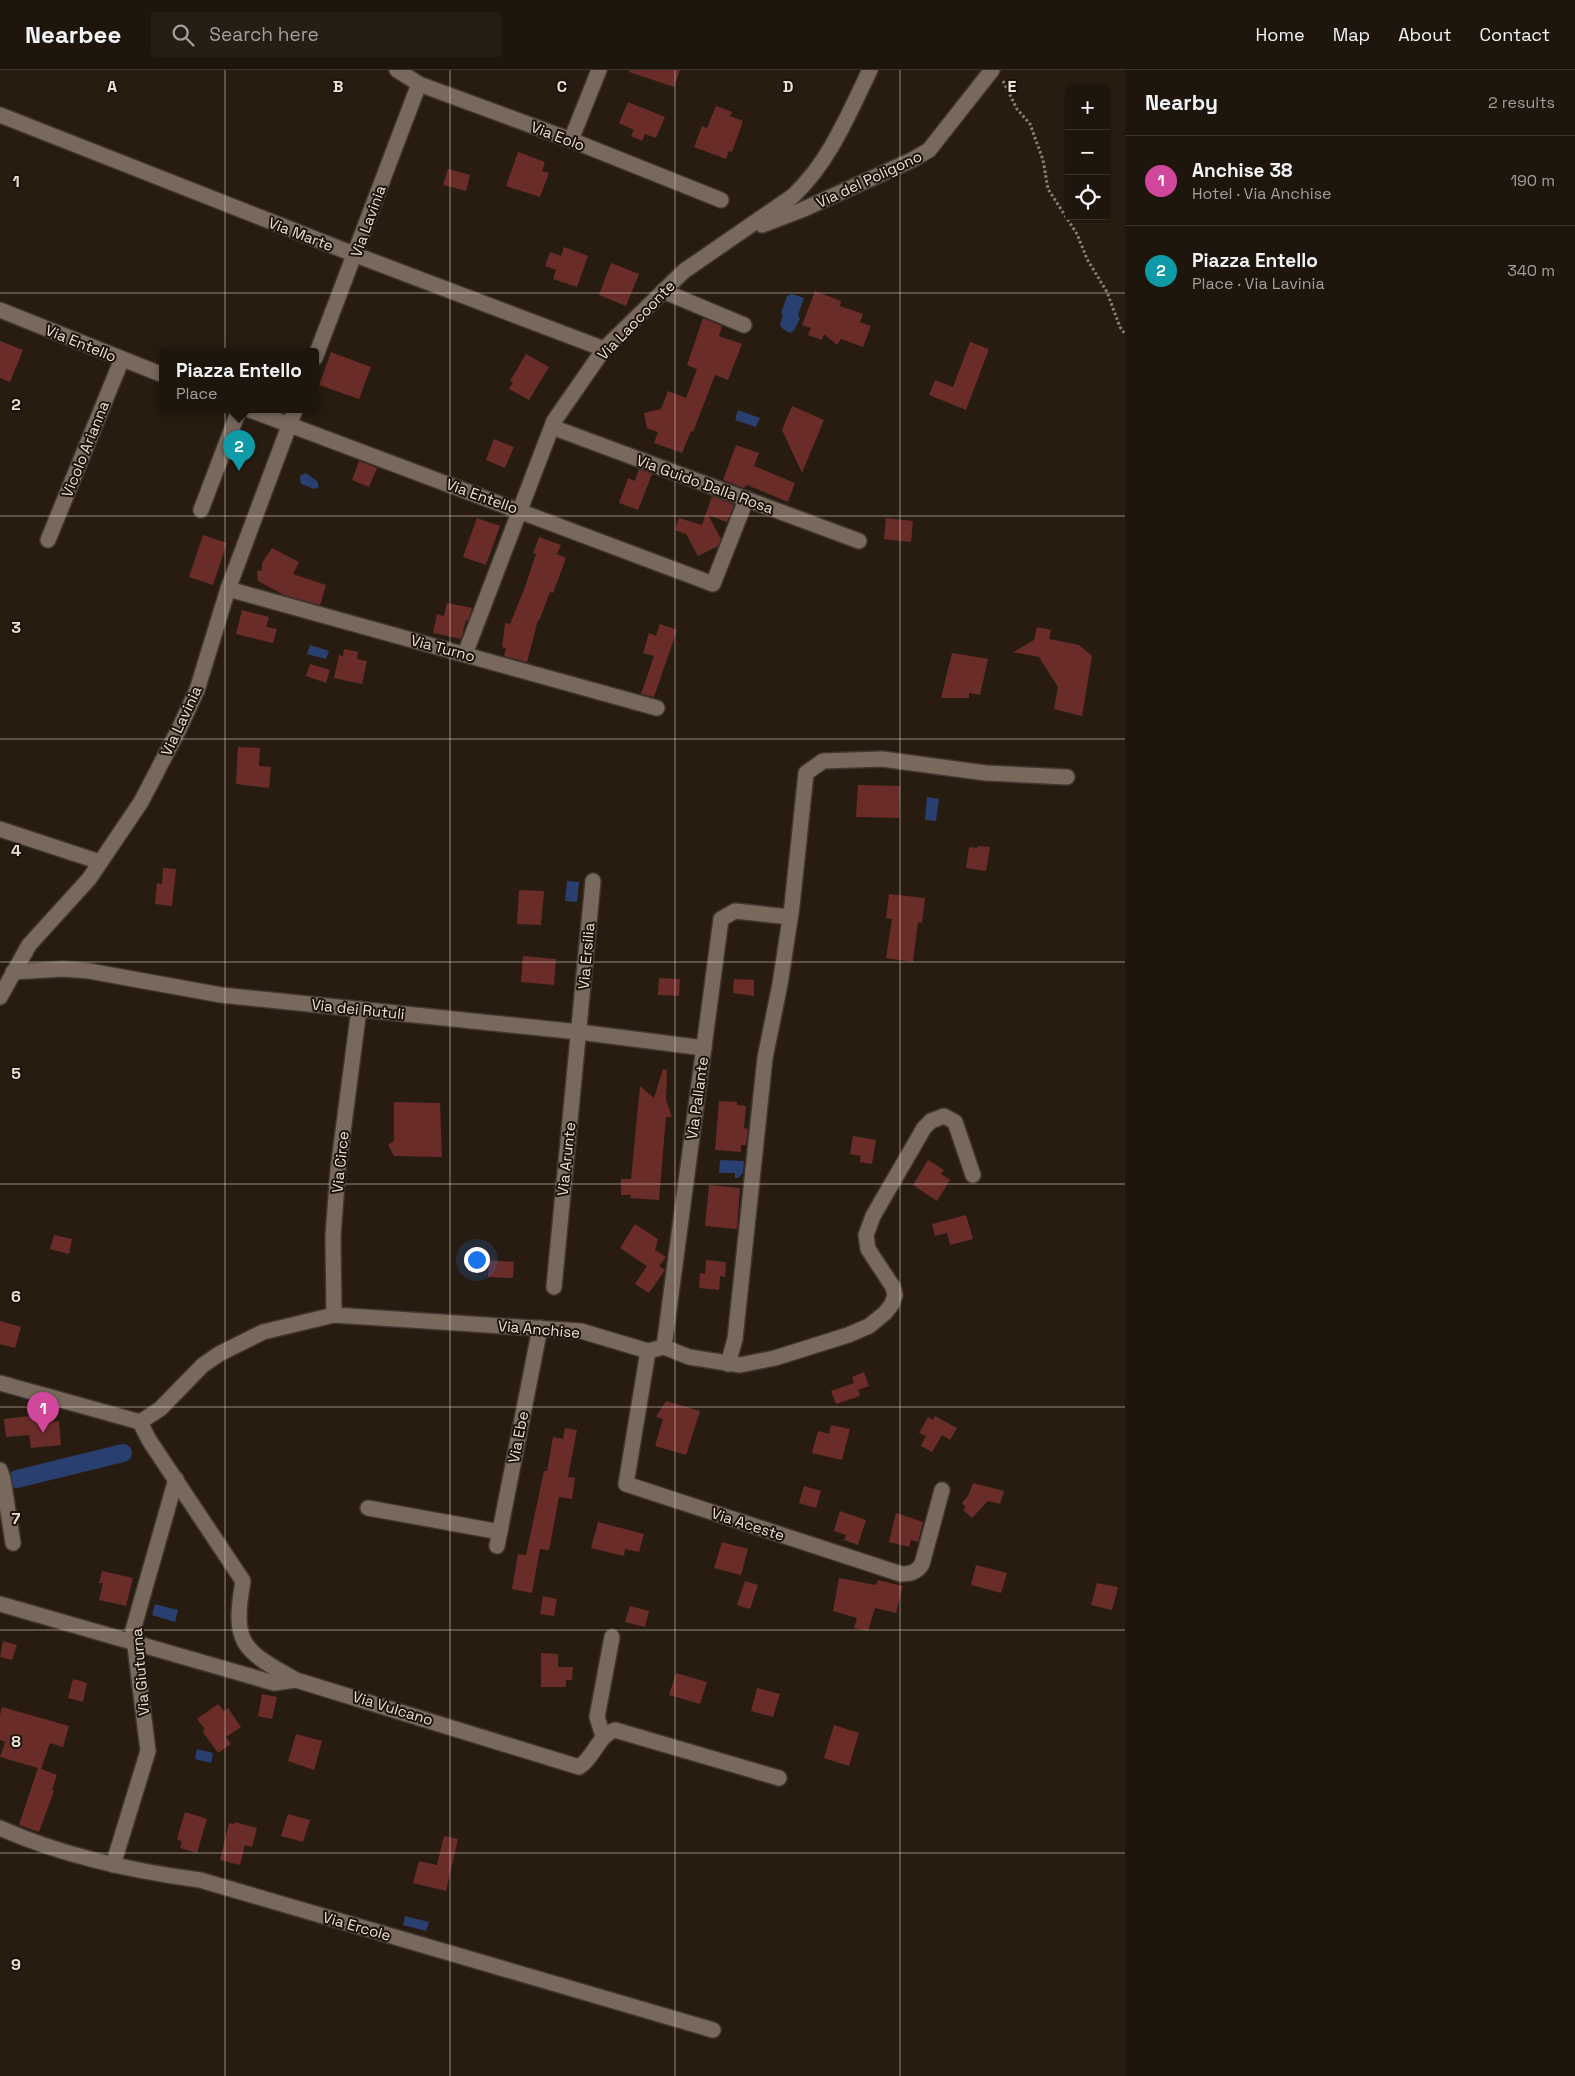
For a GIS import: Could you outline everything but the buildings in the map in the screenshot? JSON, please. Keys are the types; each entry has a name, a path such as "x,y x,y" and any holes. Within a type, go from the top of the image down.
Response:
{"street":[{"name":"Via Eolo","path":"397,70 419,84 571,140 721,200"},
{"path":"571,140 599,70"},
{"name":"Via Laocoonte","path":"465,654 552,427 566,402 604,349 662,291 684,272 794,196 828,155 870,70"},
{"name":"Via del Poligono","path":"742,233 804,209 912,160 929,150 996,73"},
{"name":"Via Lavinia","path":"319,348 356,255 419,84"},
{"name":"Via Marte","path":"0,115 356,255 604,349"},
{"path":"662,291 744,325"},
{"name":"Via Entello","path":"0,310 159,373"},
{"name":"Vicolo Arianna","path":"48,540 122,359"},
{"path":"201,510 239,413"},
{"name":"Via Entello","path":"258,413 713,584 746,500"},
{"name":"Via Lavinia","path":"0,997 29,945 88,879 141,802 194,698 228,589 294,413"},
{"name":"Via Guido Dalla Rosa","path":"552,427 859,541"},
{"name":"Via Turno","path":"228,589 657,708"},
{"path":"728,1364 735,1339 765,1058 790,917 806,773 816,764 823,761 882,759 986,773 1067,777"},
{"path":"0,829 100,862"},
{"name":"Via Ersilia","path":"579,1032 593,881"},
{"name":"Via Pallante","path":"664,1347 721,919 735,911 790,917"},
{"name":"Via dei Rutuli","path":"13,972 63,969 89,971 221,995 579,1032 704,1048"},
{"name":"Via Circe","path":"334,1315 333,1236 338,1170 359,1009"},
{"name":"Via Arunte","path":"554,1287 579,1032"},
{"path":"648,1351 664,1347 689,1357 740,1365 775,1358 848,1336 869,1326 885,1314 892,1304 893,1287 868,1249 866,1235 873,1216 924,1128 931,1120 944,1116 956,1122 974,1175"},
{"name":"Via Anchise","path":"140,1422 160,1409 203,1365 219,1354 263,1332 334,1315 582,1331 648,1351"},
{"name":"Via Ebe","path":"368,1508 498,1539 540,1328"},
{"name":"Via Aceste","path":"648,1351 626,1484 892,1571 908,1574 914,1572 922,1564 942,1490"},
{"path":"0,1383 140,1422"},
{"name":"Via Vulcano","path":"140,1422 243,1581 238,1612 239,1634 256,1655 296,1680 580,1767 591,1756 603,1736"},
{"path":"0,1470 13,1543"},
{"name":"Via Giuturna","path":"113,1865 148,1751 134,1630 176,1479"},
{"path":"0,1604 135,1645 274,1683 296,1680"},
{"path":"612,1637 596,1717 603,1736 615,1730 623,1731 779,1778"},
{"name":"Via Ercole","path":"0,1828 26,1840 113,1865 200,1880 713,2030"}],"path":[{"path":"996,73 1017,109 1030,124 1043,160 1048,189 1077,234 1087,259 1107,292 1120,327 1125,334"}],"water":[{"path":"792,294 804,298 798,315 800,319 794,330 790,333 780,325 783,314 781,313 787,296"},
{"path":"738,410 760,418 756,427 735,420"},
{"path":"306,473 317,481 319,487 314,489 301,484 300,476"},
{"path":"310,645 329,651 326,659 307,654"},
{"path":"927,797 939,799 936,821 925,820"},
{"path":"567,881 579,882 577,902 565,901"},
{"path":"720,1160 744,1161 743,1173 738,1178 735,1178 735,1173 719,1173"},
{"path":"155,1604 178,1610 175,1622 152,1615"},
{"path":"197,1749 213,1753 211,1763 195,1759"},
{"path":"405,1916 429,1922 426,1931 403,1925"}],"waterway":[{"path":"17,1479 123,1453"}],"place":[{"name":"Piazza Entello","path":"239,471"},
{"name":"Anchise 38","path":"43,1433"}]}
